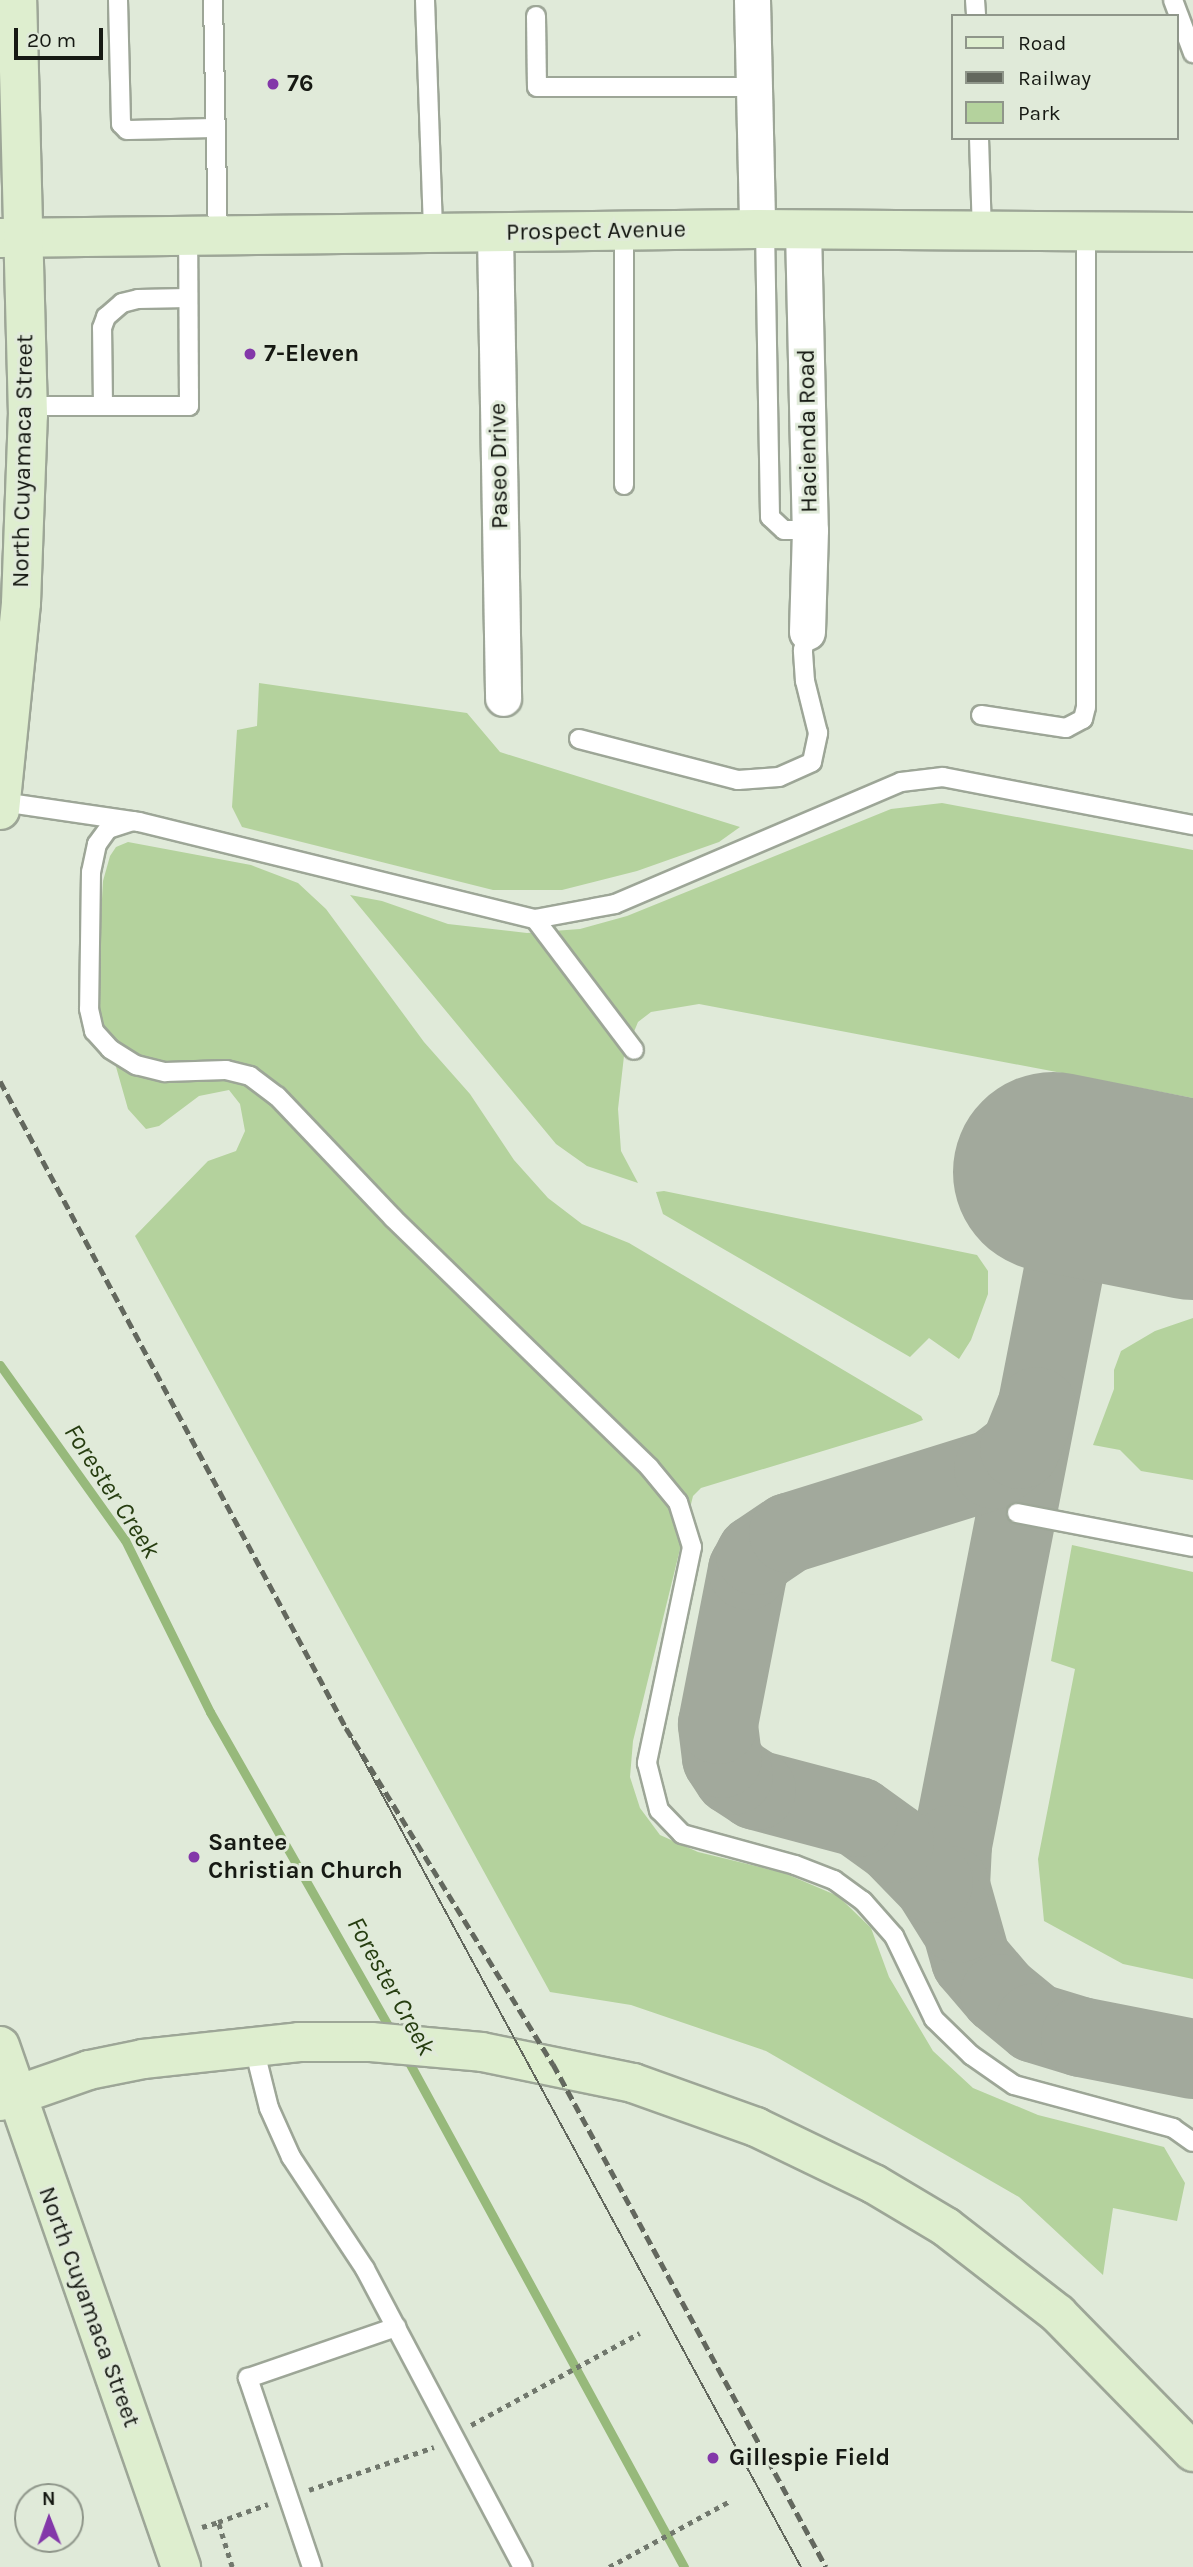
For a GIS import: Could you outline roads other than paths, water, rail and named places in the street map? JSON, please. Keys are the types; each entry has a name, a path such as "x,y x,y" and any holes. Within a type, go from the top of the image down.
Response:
{"main road":[{"name":"North Cuyamaca Street","path":"1,806 21,603 27,406 12,237 17,0"},
{"name":"Prospect Avenue","path":"12,237 761,229 1193,232"},
{"path":"7,2098 89,2070 253,2044 318,2042 498,2055 594,2073 685,2100 829,2161 915,2207 1058,2314 1193,2452"},
{"name":"North Cuyamaca Street","path":"0,2046 7,2098 181,2567"}],"street":[{"path":"752,0 761,229"},
{"name":"Hacienda Road","path":"803,229 810,530 807,632"},
{"name":"Paseo Drive","path":"495,233 503,698"}],"lane":[{"path":"118,0 121,124 127,131 215,128"},
{"path":"27,406 189,406 188,298 203,236 215,128 209,85 208,32 213,0"},
{"path":"425,0 433,234"},
{"path":"1173,0 1188,27 1193,53"},
{"path":"536,16 537,87 754,87"},
{"path":"119,32 138,32"},
{"path":"120,84 138,85"},
{"path":"979,140 982,232"},
{"path":"761,229 770,517 784,530 810,530"},
{"path":"624,231 624,485"},
{"path":"981,715 1066,727 1083,719 1086,708 1086,232"},
{"path":"103,406 102,328 106,317 130,301 188,298"},
{"path":"579,739 738,780 779,777 812,762 818,733 805,681 807,632"},
{"path":"1,806 133,821 535,919 615,904 901,782 943,777 1193,825"},
{"path":"133,821 108,829 97,844 91,872 89,1009 94,1031 110,1049 136,1065 165,1072 226,1070 250,1076 277,1096 393,1219 649,1467 678,1502 692,1547 647,1763 659,1810 682,1834 795,1865 834,1880 863,1901 894,1936 934,2019 971,2055 1014,2085 1174,2128 1193,2142"},
{"path":"535,919 634,1050"},
{"path":"1017,1513 1193,1548"},
{"path":"253,2044 269,2108 291,2157 365,2269 523,2567"},
{"path":"312,2567 248,2378 396,2327"}],"waterway":[{"name":"Forester Creek","path":"0,1365 125,1540 210,1712 393,2034"},
{"name":"Forester Creek","path":"405,2055 684,2567"}],"tram line":[{"path":"346,1728 801,2567"}],"railway":[{"path":"0,1081 346,1728 553,2064 826,2567"}],"place":[{"name":"76","path":"273,84"},
{"name":"7-Eleven","path":"250,354"},
{"name":"Santee Christian Church","path":"194,1857"},
{"name":"Gillespie Field","path":"713,2458"}]}
